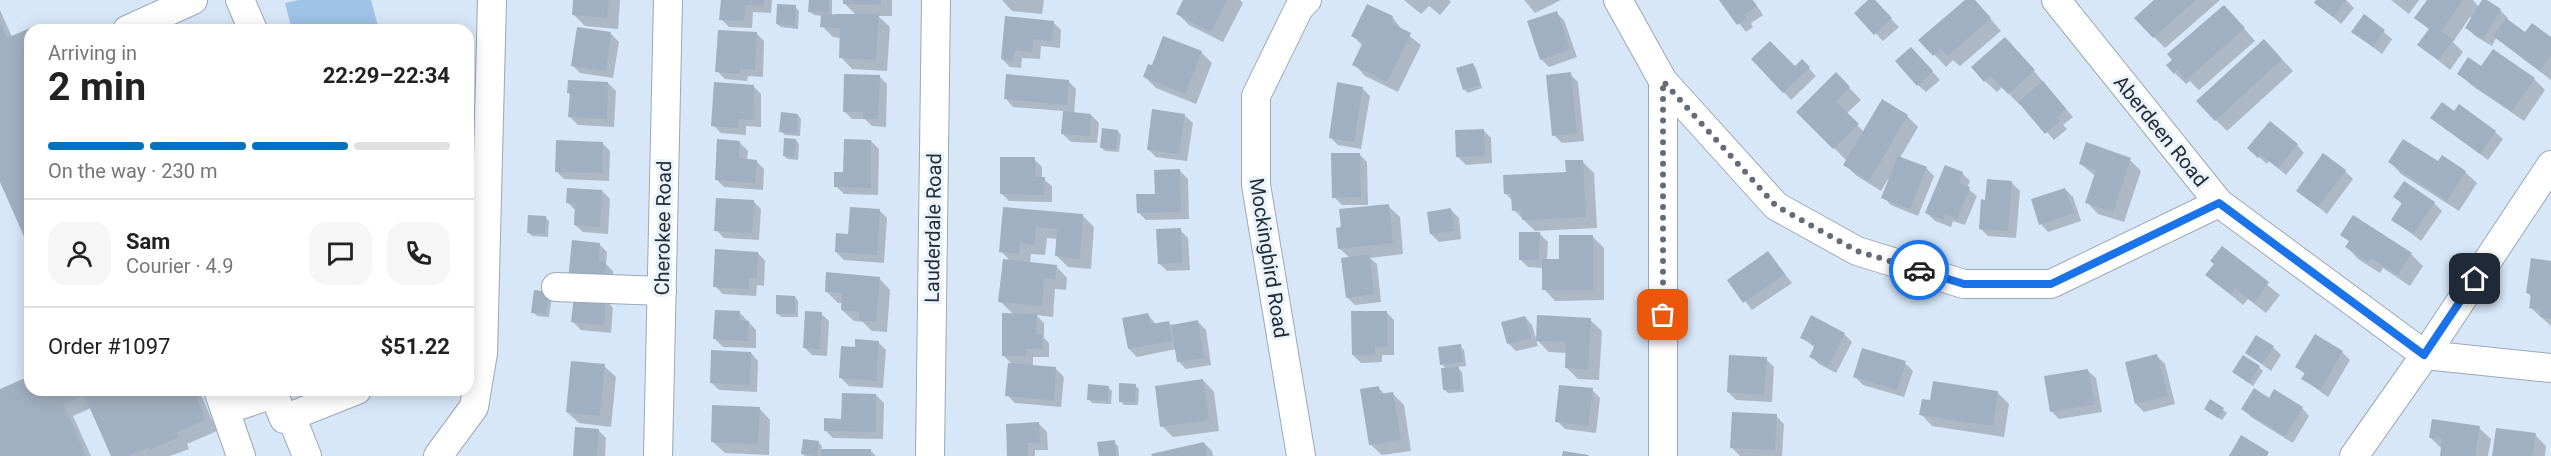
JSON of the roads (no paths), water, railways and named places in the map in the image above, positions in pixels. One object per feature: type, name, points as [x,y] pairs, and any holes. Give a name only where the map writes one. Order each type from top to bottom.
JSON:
[{"type":"street","points":[[240,0],[250,24]]},
{"type":"street","points":[[438,456],[474,407],[492,0]]},
{"type":"street","name":"Cherokee Road","points":[[658,456],[668,0]]},
{"type":"street","name":"Lauderdale Road","points":[[930,456],[936,0]]},
{"type":"street","name":"Mockingbird Road","points":[[1301,456],[1256,185],[1256,96],[1299,8],[1307,0]]},
{"type":"street","points":[[1618,0],[1663,81],[1776,206],[1857,251],[1964,284],[2051,284],[2219,203]]},
{"type":"street","name":"Aberdeen Road","points":[[2056,0],[2219,203],[2424,355]]},
{"type":"street","points":[[139,24],[179,3]]},
{"type":"street","points":[[1663,81],[1663,456]]},
{"type":"street","points":[[2354,456],[2551,165]]},
{"type":"street","points":[[556,287],[662,291]]},
{"type":"street","points":[[2424,355],[2551,368]]},
{"type":"street","points":[[241,456],[222,400],[247,396]]},
{"type":"street","points":[[274,396],[284,418],[342,396]]},
{"type":"street","points":[[291,416],[307,456]]}]
